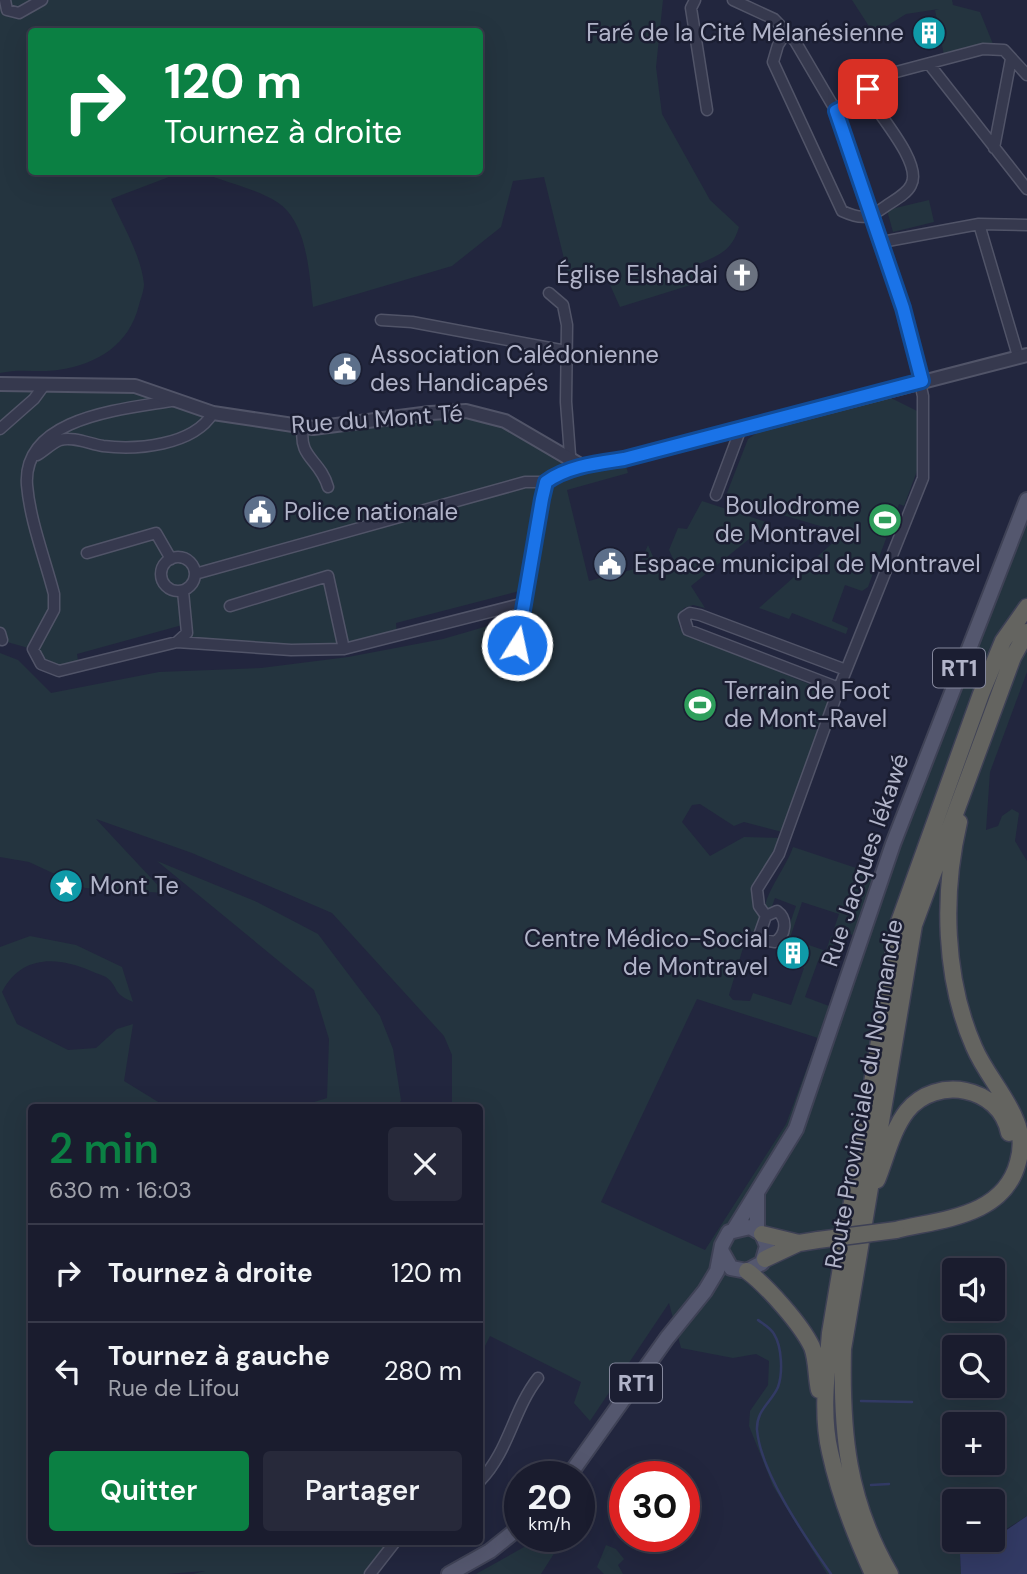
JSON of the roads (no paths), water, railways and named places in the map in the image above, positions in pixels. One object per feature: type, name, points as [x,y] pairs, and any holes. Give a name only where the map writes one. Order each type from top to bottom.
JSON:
[{"type":"highway","name":"Route Provinciale du Normandie","points":[[873,1574],[855,1535],[829,1450],[826,1389],[830,1333],[899,922],[959,751],[1003,640],[1025,608]]},
{"type":"highway","name":"Route Provinciale du Normandie","points":[[890,1574],[865,1524],[854,1489],[841,1417],[843,1349],[914,925],[1013,657],[1027,632]]},
{"type":"highway","points":[[765,1259],[799,1243],[896,1230],[964,1215],[985,1206],[1008,1184],[1021,1150],[1017,1122],[974,1047],[960,1004],[952,964],[949,901],[952,860],[978,749]]},
{"type":"highway","points":[[866,1210],[899,1124],[908,1109],[924,1096],[948,1089],[967,1090],[981,1096],[1003,1117],[1008,1129],[1011,1155],[1007,1167],[983,1196],[933,1212],[896,1230]]},
{"type":"highway","points":[[759,1232],[799,1243]]},
{"type":"highway","points":[[742,1271],[761,1282],[791,1316],[813,1348],[829,1450]]},
{"type":"main road","name":"Rue Jacques Iékawé","points":[[735,1228],[796,1129],[892,844],[1027,500]]},
{"type":"main road","points":[[757,1193],[759,1232],[767,1246],[765,1259],[758,1267],[742,1271],[727,1264],[722,1252],[724,1238],[735,1228],[759,1232]]},
{"type":"main road","name":"RT1","points":[[579,1461],[667,1338],[705,1291],[717,1271],[722,1252]]},
{"type":"main road","name":"RT1","points":[[705,1291],[742,1271]]},
{"type":"main road","points":[[449,1574],[504,1539]]},
{"type":"street","points":[[5,0],[7,10],[19,12],[42,0]]},
{"type":"street","points":[[695,0],[691,8],[707,110]]},
{"type":"street","points":[[733,0],[774,19],[804,51],[836,111],[882,242],[922,381],[923,478],[839,688],[779,854],[757,889],[760,906],[766,916]]},
{"type":"street","points":[[786,33],[778,45],[773,62],[842,211],[861,219],[871,217],[910,188],[913,167],[867,95]]},
{"type":"street","points":[[836,111],[867,95],[871,82],[881,76],[983,49],[1004,51],[1027,75]]},
{"type":"street","points":[[994,148],[1011,59]]},
{"type":"street","points":[[929,64],[1027,189]]},
{"type":"street","points":[[882,242],[979,223],[1027,225]]},
{"type":"street","points":[[195,573],[526,482],[546,482],[573,462],[624,459],[1023,356],[979,223]]},
{"type":"street","points":[[549,293],[563,305],[567,325],[570,455],[573,462]]},
{"type":"street","points":[[381,320],[412,322],[566,351]]},
{"type":"street","name":"Rue du Mont Té","points":[[0,384],[135,386],[213,413],[303,428],[466,411],[505,421],[573,462]]},
{"type":"street","points":[[0,429],[34,400],[45,384]]},
{"type":"street","points":[[176,399],[87,417],[68,424],[51,435],[31,460],[27,484],[54,594],[54,610],[33,649],[41,664],[59,671],[177,642],[291,650],[344,649],[525,603]]},
{"type":"street","points":[[31,460],[59,440],[71,439],[119,447],[148,446],[181,437],[200,426],[213,413]]},
{"type":"street","points":[[303,428],[301,443],[304,452],[317,463],[328,487]]},
{"type":"street","points":[[716,495],[741,428]]},
{"type":"street","points":[[513,667],[546,482]]},
{"type":"street","points":[[87,553],[156,533],[171,559]]},
{"type":"street","points":[[171,559],[187,560],[195,573],[192,584],[183,591],[167,587],[162,578],[163,567],[171,559]]},
{"type":"street","points":[[230,606],[328,576],[344,649]]},
{"type":"street","points":[[177,642],[187,633],[183,591]]},
{"type":"street","points":[[839,688],[688,630],[684,617],[690,613],[700,615],[846,670]]},
{"type":"street","points":[[483,1477],[503,1450],[528,1391],[538,1378]]},
{"type":"street","points":[[370,1574],[393,1545]]},
{"type":"water","points":[[1027,1516],[1027,1574],[961,1574],[960,1553],[1005,1552],[1005,1531]]},
{"type":"waterway","points":[[758,1320],[771,1330],[777,1339],[781,1368],[778,1387],[757,1423],[760,1447],[786,1505],[831,1574]]},
{"type":"waterway","points":[[861,1401],[912,1402]]},
{"type":"waterway","points":[[871,1485],[889,1484]]},
{"type":"place","name":"Faré de la Cité Mélanésienne","points":[[929,33]]},
{"type":"place","name":"Église Elshadai","points":[[742,275]]},
{"type":"place","name":"Association Calédonienne des Handicapés","points":[[345,369]]},
{"type":"place","name":"Police nationale","points":[[260,512]]},
{"type":"place","name":"Boulodrome de Montravel","points":[[885,520]]},
{"type":"place","name":"Espace municipal de Montravel","points":[[610,564]]},
{"type":"place","name":"Terrain de Foot de Mont-Ravel","points":[[700,705]]},
{"type":"place","name":"Mont Te","points":[[66,886]]},
{"type":"place","name":"Centre Médico-Social de Montravel","points":[[793,953]]}]
